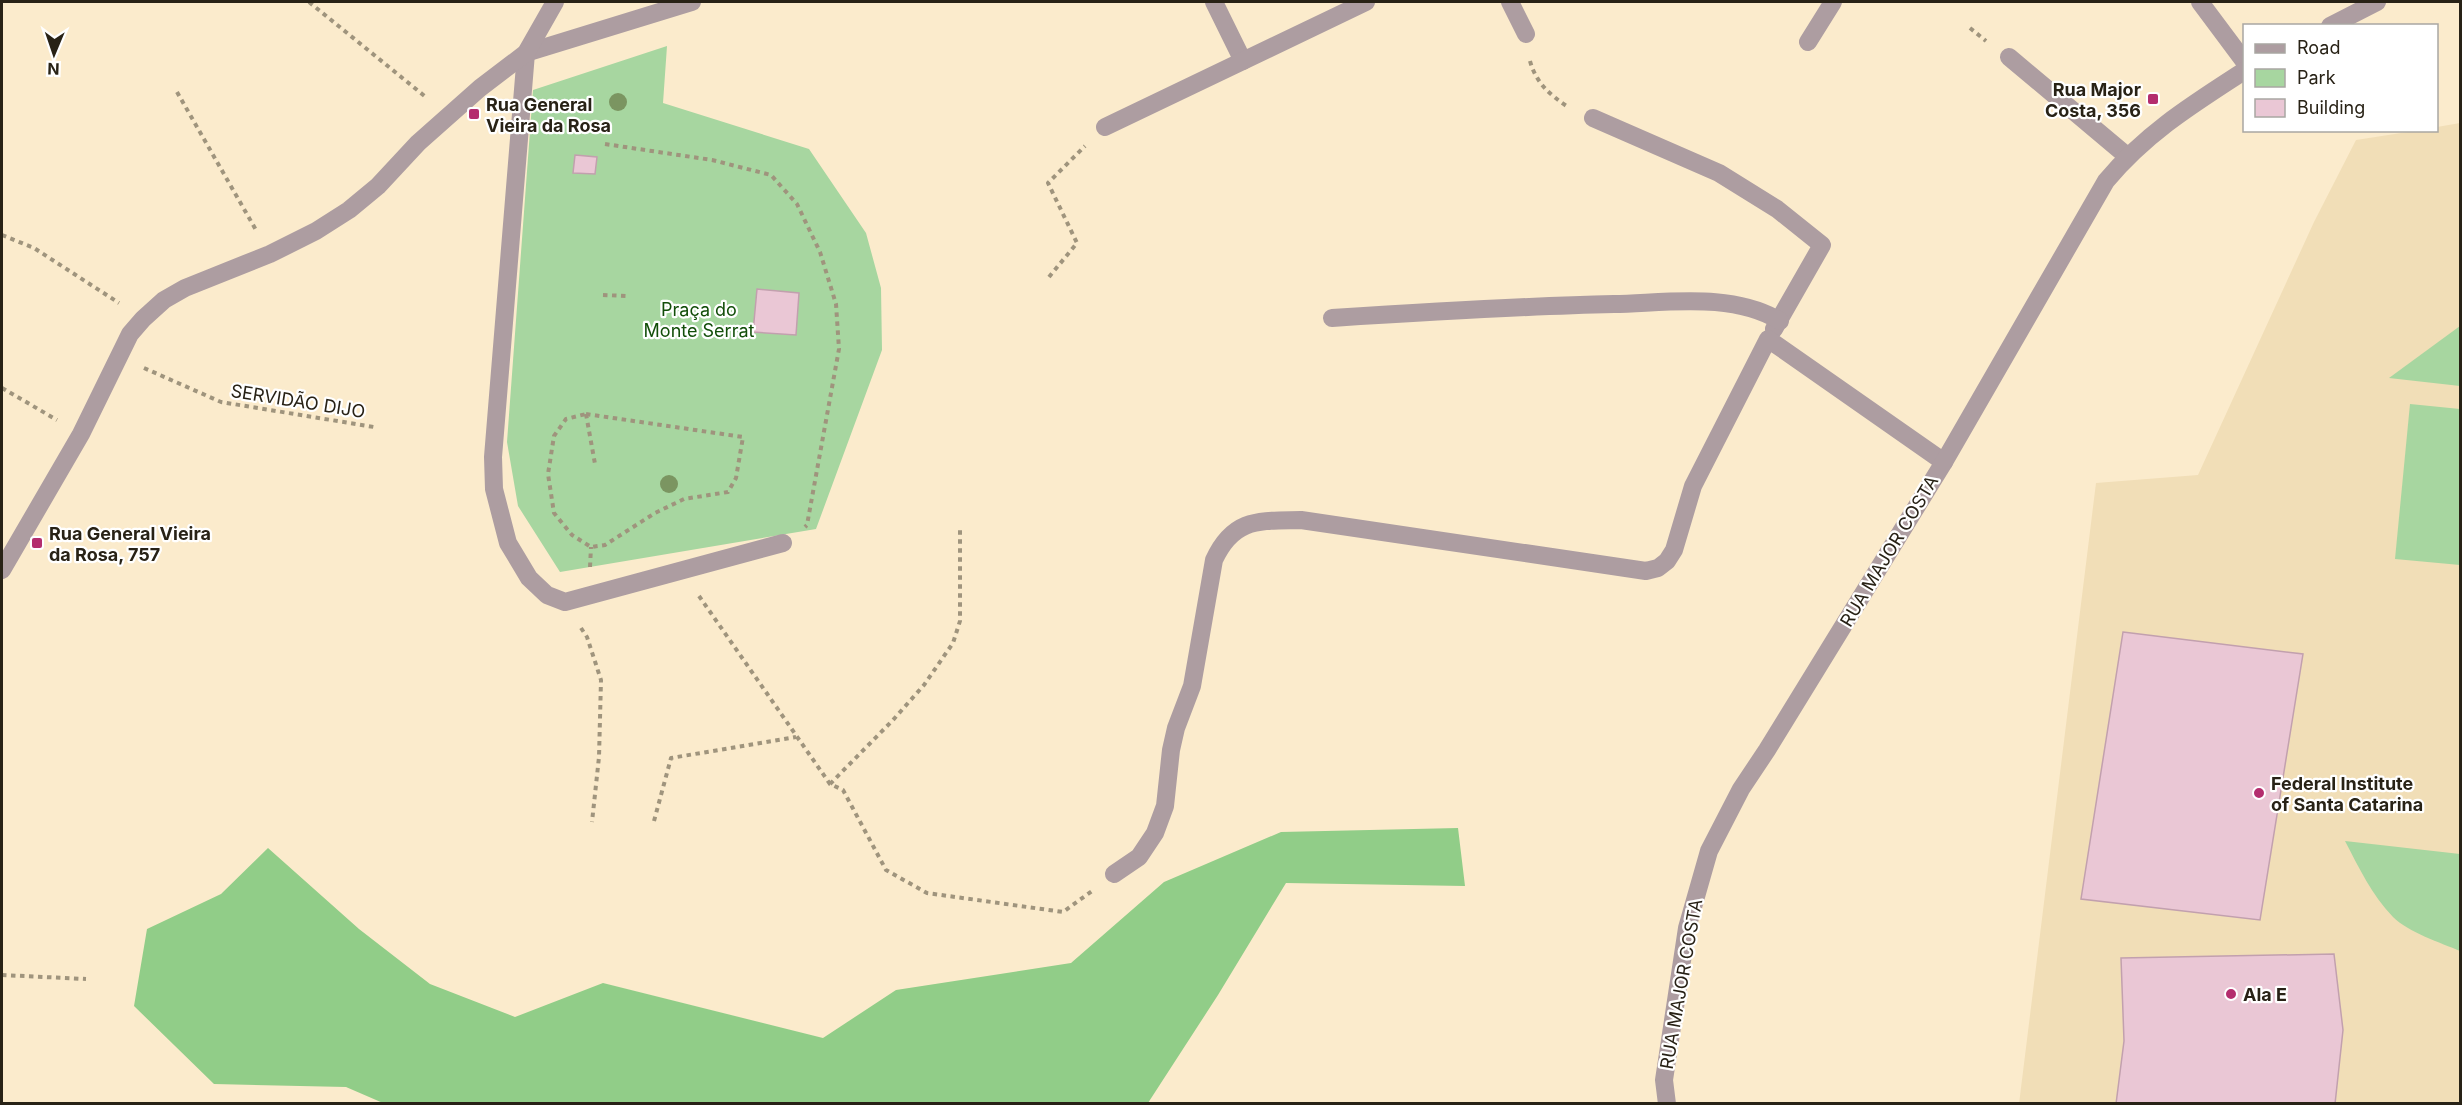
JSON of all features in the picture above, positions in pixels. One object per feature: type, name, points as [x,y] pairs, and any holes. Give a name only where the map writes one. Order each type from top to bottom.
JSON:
[{"type":"street","points":[[555,2],[526,53],[494,457],[494,489],[508,543],[529,578],[547,595],[565,602],[783,543]]},
{"type":"street","points":[[2,570],[81,434],[130,334],[143,318],[164,300],[186,288],[270,254],[316,231],[349,210],[378,186],[418,143],[480,88],[526,53],[692,2]]},
{"type":"street","points":[[1214,2],[1243,61]]},
{"type":"street","points":[[1106,127],[1366,2]]},
{"type":"street","points":[[1510,2],[1526,34]]},
{"type":"street","points":[[1808,42],[1833,2]]},
{"type":"street","points":[[2200,2],[2243,60]]},
{"type":"street","points":[[2334,24],[2377,2]]},
{"type":"street","points":[[2009,57],[2127,156]]},
{"type":"street","name":"RUA MAJOR COSTA","points":[[1667,1104],[1664,1080],[1687,928],[1709,850],[1741,789],[1944,462],[2085,213],[2106,181],[2127,156],[2168,121],[2243,72]]},
{"type":"street","points":[[1114,874],[1139,857],[1155,833],[1165,806],[1171,750],[1176,728],[1192,686],[1214,560],[1222,543],[1232,533],[1257,520],[1301,520],[1646,571],[1658,568],[1674,550],[1694,486],[1768,339],[1822,244],[1777,209],[1719,173],[1593,118]]},
{"type":"street","points":[[1332,318],[1528,306],[1694,303],[1732,304],[1763,311],[1779,321]]},
{"type":"street","points":[[1768,339],[1944,462]]},
{"type":"path","points":[[309,2],[449,116]]},
{"type":"path","points":[[1526,34],[1530,64],[1548,93],[1567,106],[1593,118]]},
{"type":"path","points":[[177,92],[270,254]]},
{"type":"path","points":[[1049,277],[1077,243],[1048,183],[1106,127]]},
{"type":"path","points":[[605,144],[712,160],[771,175],[797,204],[820,252],[836,304],[839,349],[807,525]]},
{"type":"path","points":[[2,235],[34,248],[143,318]]},
{"type":"path","points":[[603,295],[627,296]]},
{"type":"path","name":"SERVIDÃO DIJO","points":[[119,356],[220,402],[374,427]]},
{"type":"path","points":[[2,388],[81,434]]},
{"type":"path","points":[[586,414],[743,437],[736,478],[728,492],[684,499],[655,513],[605,545],[591,547],[572,535],[554,513],[548,474],[554,436],[566,419],[586,414]]},
{"type":"path","points":[[586,414],[595,464]]},
{"type":"path","points":[[830,784],[901,712],[924,685],[953,643],[960,621],[960,530]]},
{"type":"path","points":[[681,570],[830,784],[843,790],[886,870],[927,893],[1063,912],[1114,874]]},
{"type":"path","points":[[565,602],[587,637],[601,680],[599,757],[592,822]]},
{"type":"path","points":[[654,821],[671,758],[796,737]]},
{"type":"path","points":[[2,975],[86,979]]},
{"type":"shaded area","name":"Federal Institute of Santa Catarina","points":[[2460,123],[2460,1103],[2019,1104],[2096,483],[2198,475],[2314,222],[2356,140],[2408,132],[2438,132],[2438,127]]},
{"type":"green space","name":"Praça do Monte Serrat","points":[[667,46],[663,103],[809,149],[866,233],[881,288],[882,350],[816,529],[560,572],[518,506],[507,442],[533,90]]},
{"type":"green space","points":[[2460,326],[2460,386],[2389,378]]},
{"type":"green space","points":[[2410,404],[2460,409],[2460,565],[2395,559]]},
{"type":"green space","points":[[1458,828],[1465,886],[1286,883],[1218,995],[1148,1103],[383,1103],[346,1087],[214,1084],[134,1006],[147,929],[221,894],[268,848],[359,929],[430,984],[515,1017],[603,983],[823,1038],[896,990],[1071,963],[1164,882],[1281,832]]},
{"type":"green space","points":[[2345,841],[2460,854],[2460,951],[2416,932],[2393,917],[2372,890]]},
{"type":"building","points":[[575,155],[597,157],[595,174],[573,173]]},
{"type":"building","points":[[757,289],[799,293],[796,335],[753,332]]},
{"type":"building","points":[[2123,632],[2303,654],[2260,920],[2081,899]]},
{"type":"building","name":"Ala E","points":[[2334,954],[2343,1030],[2335,1104],[2116,1104],[2124,1041],[2121,958]]},
{"type":"place","name":"Rua Major Costa, 356","points":[[2153,99]]},
{"type":"place","name":"Rua General Vieira da Rosa","points":[[474,114]]},
{"type":"place","name":"Rua General Vieira da Rosa, 757","points":[[37,543]]},
{"type":"place","name":"Federal Institute of Santa Catarina","points":[[2259,793]]},
{"type":"place","name":"Ala E","points":[[2231,994]]}]
